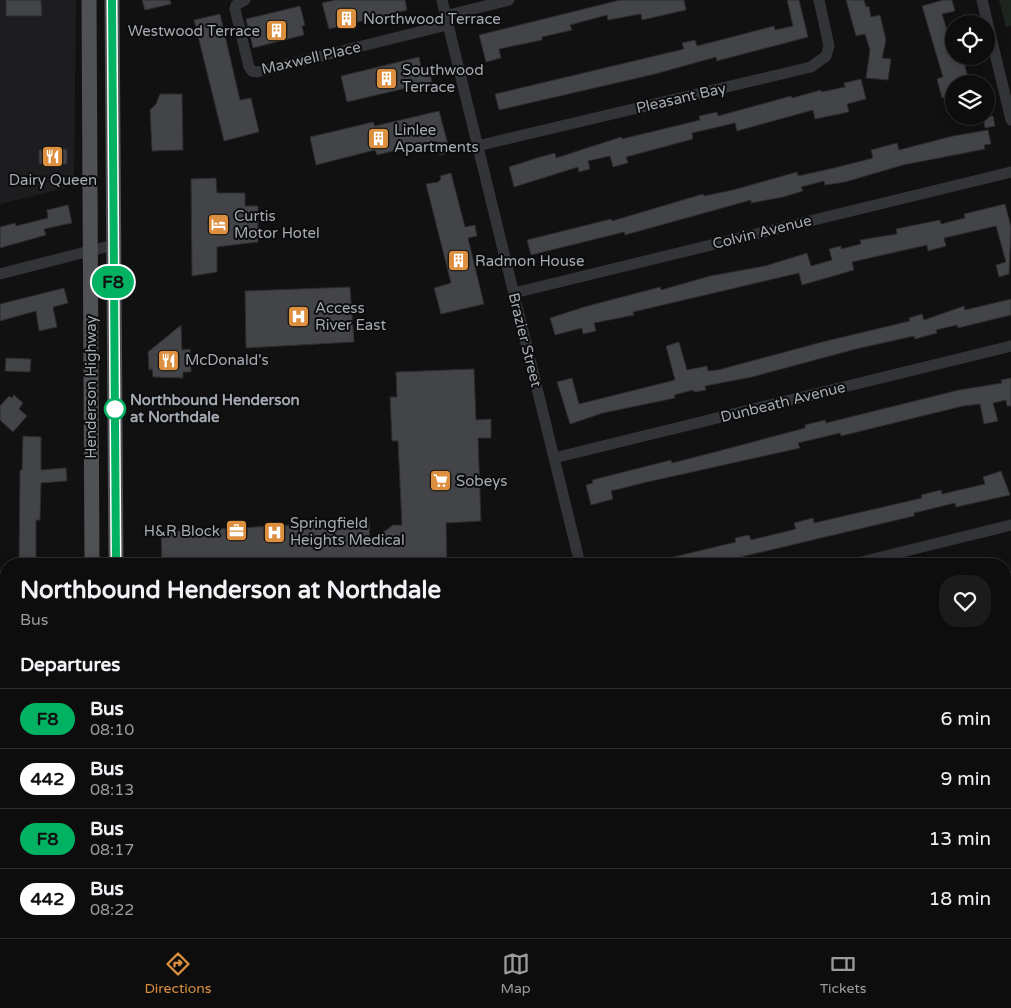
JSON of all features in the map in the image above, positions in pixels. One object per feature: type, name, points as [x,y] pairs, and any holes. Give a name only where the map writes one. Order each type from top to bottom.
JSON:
[{"type":"main road","name":"Henderson Highway","points":[[89,0],[92,558]]},
{"type":"main road","name":"Henderson Highway","points":[[112,0],[116,558]]},
{"type":"main road","points":[[88,49],[113,61]]},
{"type":"main road","points":[[92,513],[116,511]]},
{"type":"street","name":"Maxwell Place","points":[[245,0],[236,5],[235,9],[249,67],[252,71],[257,72],[446,20]]},
{"type":"street","name":"Brazier Street","points":[[442,0],[579,558]]},
{"type":"street","points":[[446,20],[509,0]]},
{"type":"street","name":"Pleasant Bay","points":[[477,146],[811,67],[826,56],[829,46],[819,0]]},
{"type":"street","points":[[982,0],[1011,120]]},
{"type":"street","name":"Colvin Avenue","points":[[514,293],[1011,172]]},
{"type":"street","points":[[0,274],[113,245]]},
{"type":"street","name":"Dunbeath Avenue","points":[[554,458],[1011,346]]},
{"type":"street","points":[[876,558],[1011,525]]},
{"type":"shaded area","points":[[0,0],[76,0],[74,186],[0,204]]},
{"type":"shaded area","points":[[999,0],[1011,0],[1011,26],[1006,27]]},
{"type":"building","points":[[6,0],[41,0],[42,16],[6,16]]},
{"type":"building","points":[[142,0],[170,0],[171,4],[145,10]]},
{"type":"building","name":"Northwood Terrace","points":[[335,0],[405,0],[407,10],[329,29],[322,3]]},
{"type":"building","points":[[620,0],[684,0],[686,10],[642,20],[641,14],[608,20],[607,15],[570,25],[572,30],[542,37],[542,40],[499,49],[501,58],[486,62],[479,35]]},
{"type":"building","points":[[787,0],[799,0],[808,37],[717,61],[716,57],[655,74],[499,110],[495,94],[684,49],[682,43],[695,40],[697,46],[774,26],[775,30],[793,26]]},
{"type":"building","points":[[846,0],[864,0],[866,7],[869,6],[871,17],[880,15],[886,40],[882,58],[891,59],[888,80],[866,78],[870,50],[865,34],[856,36]]},
{"type":"building","points":[[943,0],[952,0],[955,11],[942,14],[945,24],[945,65],[965,65],[967,75],[945,75],[945,97],[942,98],[937,79],[943,77],[922,6]]},
{"type":"building","name":"Westwood Terrace","points":[[300,6],[305,25],[302,26],[304,35],[253,48],[246,19]]},
{"type":"building","points":[[220,14],[240,100],[251,98],[259,132],[224,141],[194,20]]},
{"type":"building","name":"Southwood Terrace","points":[[419,57],[421,67],[428,66],[432,82],[347,102],[341,76]]},
{"type":"building","points":[[861,79],[866,99],[847,104],[849,112],[815,119],[813,110],[737,131],[735,123],[692,133],[693,139],[626,157],[628,163],[613,167],[610,156],[588,161],[590,169],[579,172],[578,167],[514,187],[509,167],[540,157],[555,153],[556,158],[621,137],[622,139],[700,120],[699,116],[717,112],[718,116],[791,96],[792,98],[821,90],[821,92],[845,87],[844,83]]},
{"type":"building","points":[[160,94],[182,94],[183,150],[152,151],[150,110],[156,104]]},
{"type":"building","name":"Linlee Apartments","points":[[439,111],[450,152],[440,155],[436,141],[377,155],[375,150],[316,165],[310,137],[373,122],[375,126]]},
{"type":"building","points":[[984,125],[995,125],[995,126],[985,128]]},
{"type":"building","points":[[988,130],[991,144],[984,145],[985,149],[903,165],[845,182],[825,185],[824,181],[801,187],[803,191],[783,197],[751,203],[751,200],[625,235],[624,232],[531,255],[527,240],[611,219],[612,221],[703,194],[704,196],[733,190],[797,172],[798,176],[873,158],[871,150],[897,143],[899,150],[953,136]]},
{"type":"building","name":"Dairy Queen","points":[[67,149],[67,164],[39,164],[39,150]]},
{"type":"building","name":"Radmon House","points":[[451,173],[465,227],[475,225],[477,236],[468,238],[484,304],[441,314],[434,288],[451,283],[426,184],[438,182],[441,179],[440,176]]},
{"type":"building","name":"Curtis Motor Hotel","points":[[216,178],[217,193],[245,193],[245,206],[258,206],[258,242],[217,247],[217,272],[192,276],[191,179]]},
{"type":"building","points":[[1005,204],[1011,227],[1009,274],[999,277],[996,265],[1006,262],[996,226],[944,238],[946,246],[928,251],[927,245],[852,262],[854,270],[802,285],[799,273],[633,312],[634,315],[594,323],[596,331],[583,334],[582,328],[555,335],[550,318],[660,287],[661,290],[710,276],[765,266],[807,253],[811,266],[832,260],[829,249],[841,246],[841,249],[861,244],[860,240],[897,234],[896,229],[940,220],[941,224],[965,218],[964,214]]},
{"type":"building","points":[[68,205],[72,223],[44,229],[46,235],[0,248],[0,227],[15,223],[16,226],[48,218],[47,210]]},
{"type":"building","name":"Access River East","points":[[350,287],[354,342],[246,348],[245,291]]},
{"type":"building","points":[[64,288],[68,303],[53,307],[57,327],[39,331],[36,311],[0,321],[0,304]]},
{"type":"building","points":[[1011,299],[1011,315],[958,328],[957,325],[936,330],[937,333],[915,339],[914,336],[856,349],[752,377],[705,386],[706,390],[694,392],[693,390],[674,395],[675,398],[603,413],[570,424],[557,382],[572,378],[579,404],[675,380],[666,346],[679,342],[687,370],[707,366],[708,371],[718,370],[910,321],[909,318],[922,314],[924,320],[964,306],[965,310]]},
{"type":"building","name":"McDonald's","points":[[181,325],[182,350],[190,349],[191,372],[183,372],[183,378],[153,377],[152,369],[149,370],[148,352]]},
{"type":"building","points":[[6,358],[31,359],[30,372],[5,371]]},
{"type":"building","points":[[474,369],[476,420],[491,419],[491,438],[478,438],[481,521],[446,523],[447,558],[162,558],[161,532],[369,521],[370,542],[393,525],[402,525],[398,441],[392,441],[390,397],[397,397],[396,372]]},
{"type":"building","points":[[1011,378],[1011,406],[1007,406],[1006,400],[993,403],[998,421],[984,424],[980,404],[963,406],[841,436],[840,433],[798,443],[800,448],[611,491],[613,499],[591,505],[586,485],[593,483],[592,480],[671,460],[672,463],[715,452],[805,428],[805,425],[825,420],[826,423],[959,390],[1002,383],[1001,380]]},
{"type":"building","points":[[14,395],[23,403],[19,409],[27,416],[13,432],[0,420],[0,406],[9,396],[12,398]]},
{"type":"building","points":[[23,436],[41,437],[41,470],[66,468],[67,481],[41,483],[40,520],[36,520],[36,558],[19,558],[20,470],[22,470]]},
{"type":"building","points":[[1001,471],[1010,495],[956,507],[955,503],[914,513],[914,516],[736,558],[669,558],[736,542],[735,538],[749,535],[751,540],[796,529],[794,523],[813,518],[814,523],[922,498],[921,495],[941,490],[942,494],[985,484],[983,477]]},
{"type":"bus line","name":"F8","points":[[112,0],[116,558]]},
{"type":"place","name":"Northwood Terrace","points":[[347,19]]},
{"type":"place","name":"Westwood Terrace","points":[[276,31]]},
{"type":"place","name":"Southwood Terrace","points":[[386,79]]},
{"type":"place","name":"Linlee Apartments","points":[[378,139]]},
{"type":"place","name":"Dairy Queen","points":[[53,157]]},
{"type":"place","name":"Curtis Motor Hotel","points":[[218,225]]},
{"type":"place","name":"Radmon House","points":[[459,261]]},
{"type":"place","name":"Access River East","points":[[299,317]]},
{"type":"place","name":"McDonald's","points":[[169,360]]},
{"type":"place","name":"Northbound Henderson at Northdale","points":[[115,409]]},
{"type":"place","name":"Sobeys","points":[[440,481]]},
{"type":"place","name":"H&R Block","points":[[236,531]]},
{"type":"place","name":"Springfield Heights Medical","points":[[274,532]]}]
